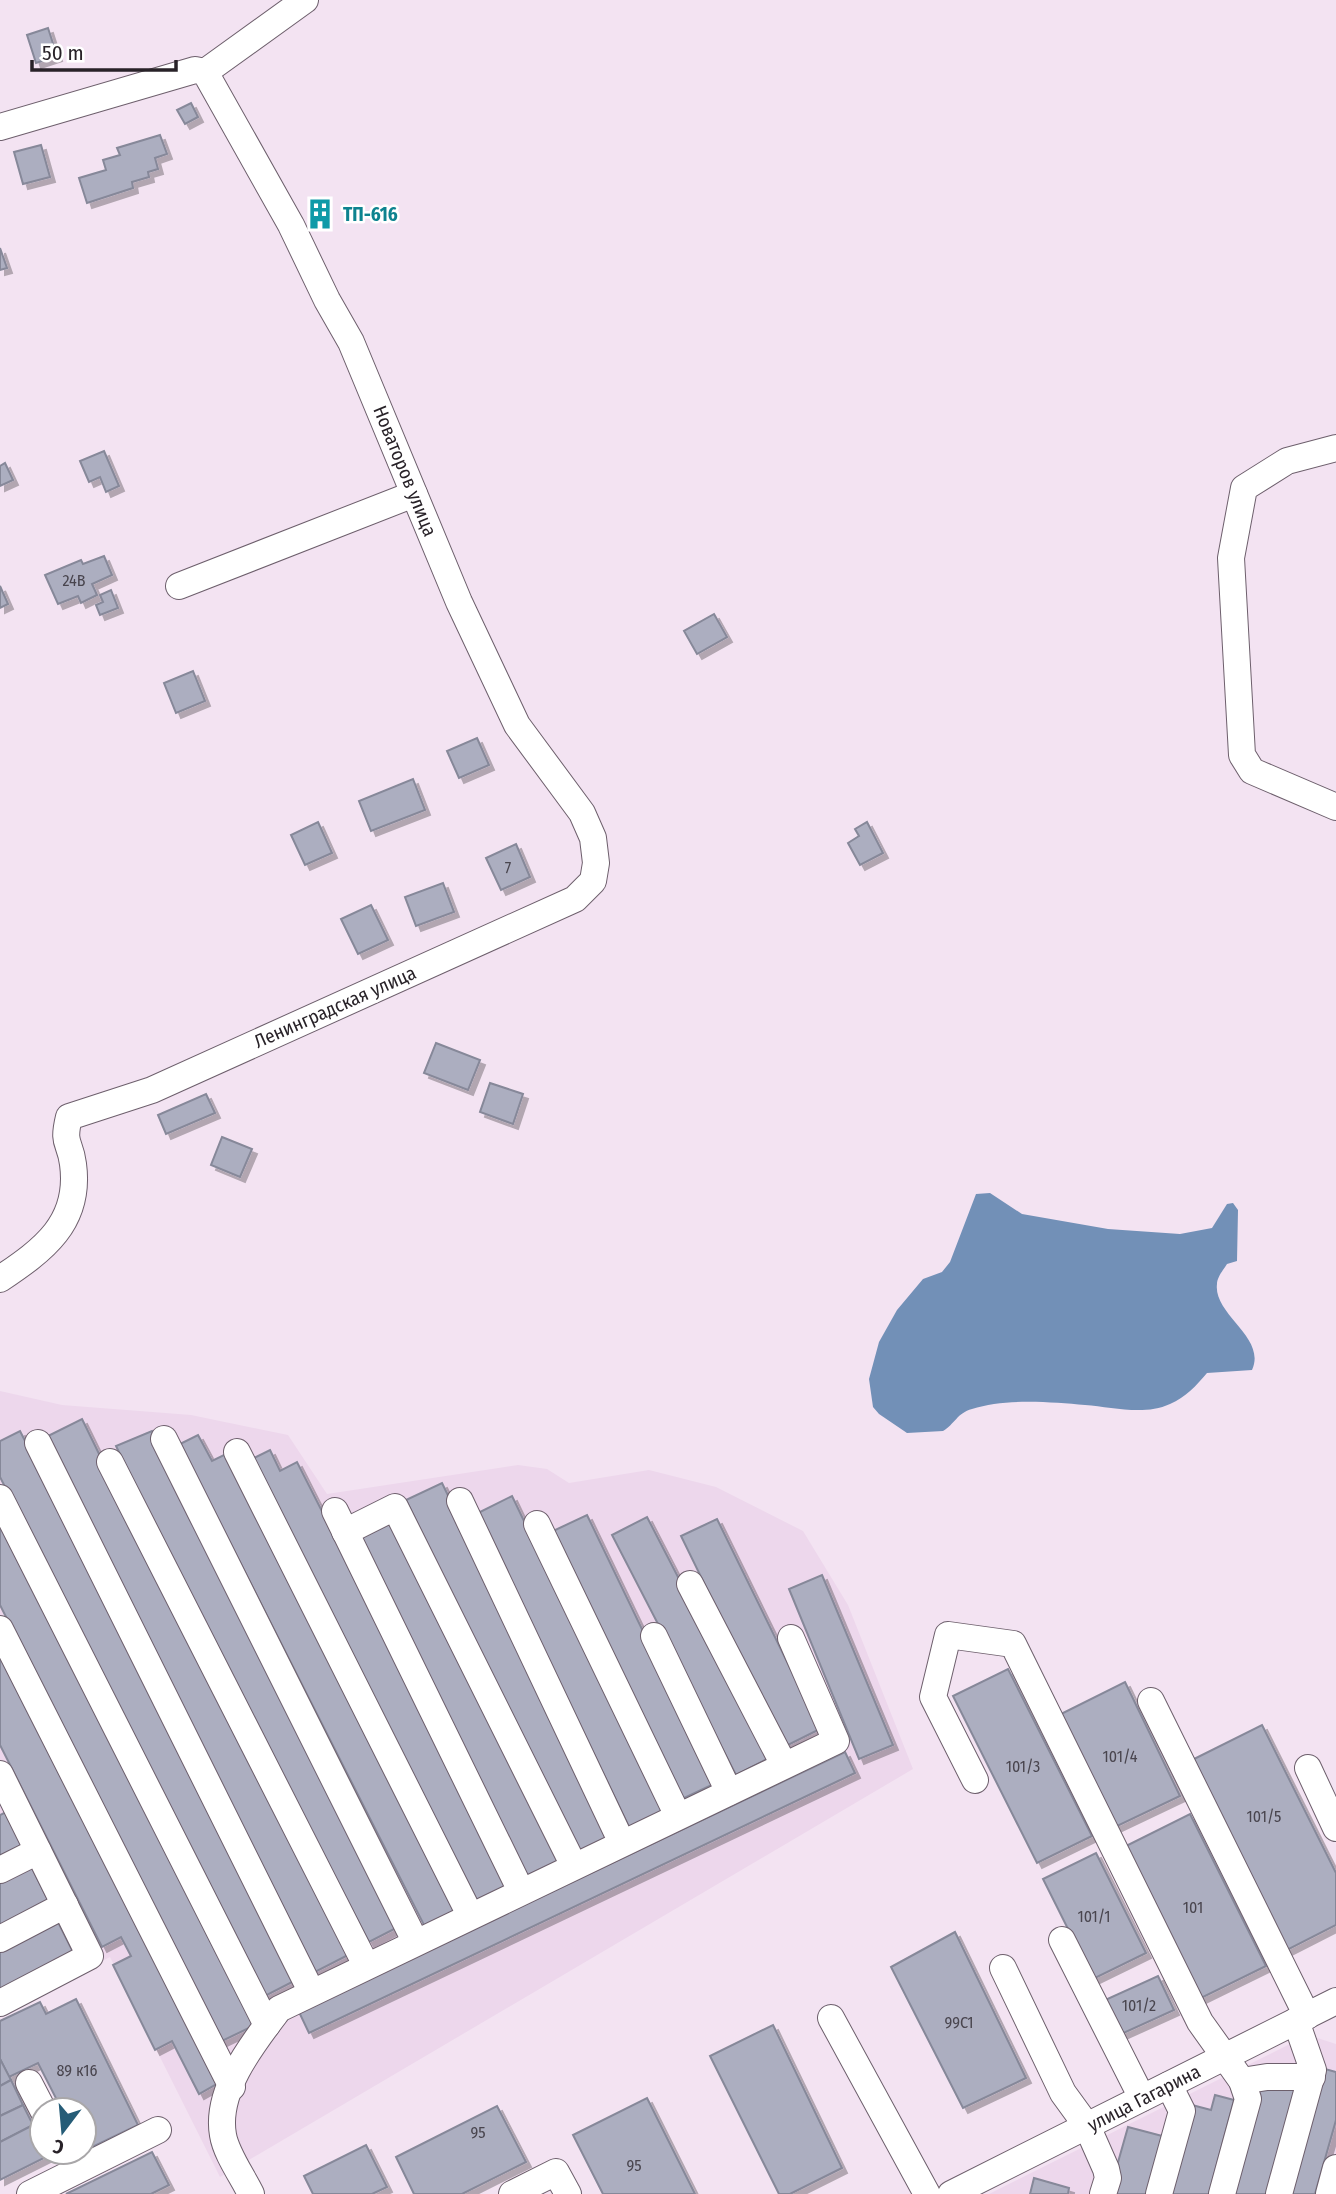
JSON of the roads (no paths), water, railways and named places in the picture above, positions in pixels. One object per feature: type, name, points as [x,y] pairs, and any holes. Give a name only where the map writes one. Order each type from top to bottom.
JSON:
[{"type":"street","points":[[0,127],[200,71],[305,0]]},
{"type":"street","name":"Новаторов улица","points":[[200,71],[291,225],[327,300],[351,342],[459,602],[517,725],[582,813],[593,838],[596,863],[593,881]]},
{"type":"street","points":[[1336,448],[1287,461],[1244,488],[1231,558],[1242,755],[1252,771],[1336,807]]},
{"type":"street","points":[[178,586],[414,494]]},
{"type":"street","name":"Ленинградская улица","points":[[0,1279],[35,1257],[64,1224],[70,1203],[73,1164],[64,1138],[69,1117],[152,1090],[575,899],[593,881]]},
{"type":"street","points":[[163,1439],[415,1941]]},
{"type":"street","points":[[38,1443],[310,1991]]},
{"type":"street","points":[[237,1452],[470,1915]]},
{"type":"street","points":[[110,1462],[366,1965]]},
{"type":"street","points":[[0,1498],[267,2025]]},
{"type":"street","points":[[460,1501],[622,1843]]},
{"type":"street","points":[[521,1891],[340,1521],[396,1507],[574,1866]]},
{"type":"street","points":[[537,1524],[678,1816]]},
{"type":"street","points":[[690,1584],[784,1765]]},
{"type":"street","points":[[0,1629],[232,2087]]},
{"type":"street","points":[[975,1780],[933,1697],[948,1635],[1013,1644],[1200,2022],[1227,2056],[1242,2081],[1248,2099],[1222,2194]]},
{"type":"street","points":[[654,1636],[729,1792]]},
{"type":"street","points":[[251,2194],[223,2136],[224,2106],[242,2057],[279,2009],[310,1991],[836,1741],[790,1639]]},
{"type":"street","points":[[1152,1701],[1301,2019],[1311,2060],[1312,2077],[1279,2194]]},
{"type":"street","points":[[1308,1768],[1336,1828]]},
{"type":"street","points":[[0,2003],[90,1956],[38,1851],[4,1792]]},
{"type":"street","points":[[0,1870],[38,1851]]},
{"type":"street","points":[[0,1939],[65,1905]]},
{"type":"street","points":[[1062,1940],[1142,2098]]},
{"type":"street","points":[[1003,1968],[1063,2093],[1087,2126],[1105,2182],[1087,2194]]},
{"type":"street","name":"улица Гагарина","points":[[951,2194],[1336,2001]]},
{"type":"street","points":[[831,2018],[927,2194]]},
{"type":"street","points":[[1242,2081],[1267,2077],[1312,2077]]},
{"type":"street","points":[[29,2083],[36,2096]]},
{"type":"street","points":[[1159,2194],[1182,2110],[1169,2085]]},
{"type":"street","points":[[98,2152],[158,2130]]},
{"type":"street","points":[[30,2194],[64,2166]]},
{"type":"street","points":[[1329,2194],[1336,2168]]},
{"type":"street","points":[[512,2194],[556,2172],[568,2194]]},
{"type":"water","points":[[990,1193],[1022,1214],[1108,1229],[1180,1234],[1212,1228],[1227,1204],[1233,1203],[1238,1210],[1237,1261],[1227,1264],[1219,1276],[1218,1295],[1252,1347],[1255,1358],[1252,1370],[1207,1373],[1181,1398],[1150,1410],[1043,1402],[999,1403],[967,1411],[943,1431],[907,1433],[873,1407],[869,1379],[879,1342],[897,1310],[923,1279],[942,1272],[950,1262],[976,1194]]},
{"type":"place","name":"ТП-616","points":[[320,214]]}]
